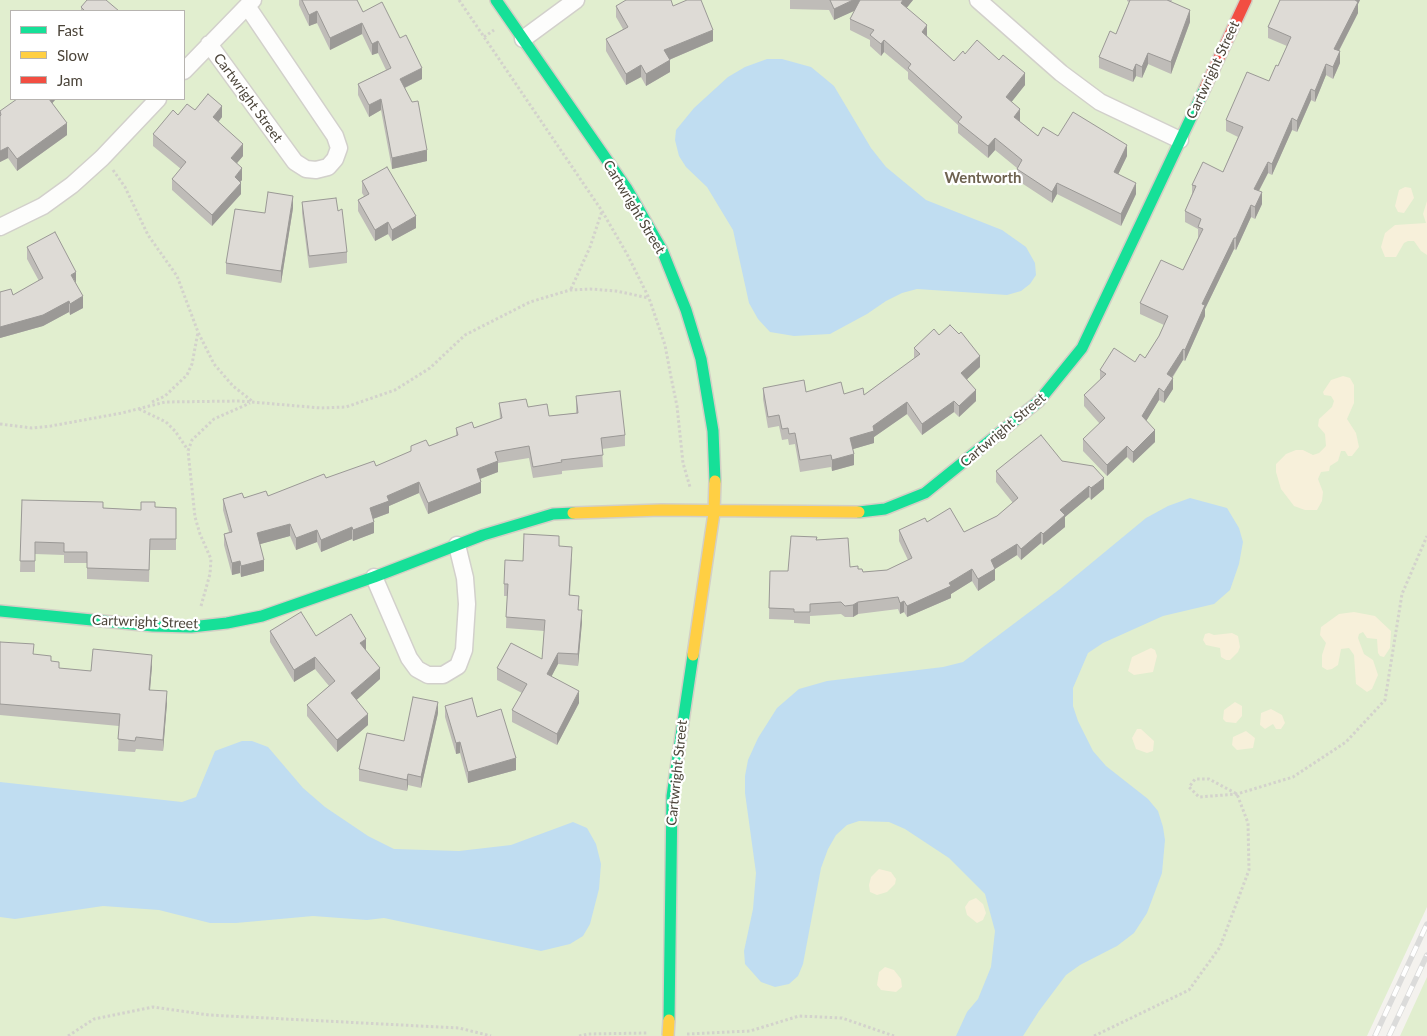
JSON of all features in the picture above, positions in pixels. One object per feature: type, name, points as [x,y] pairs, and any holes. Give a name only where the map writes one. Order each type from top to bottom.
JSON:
[{"type":"street","name":"Cartwright Street","points":[[496,0],[627,189],[662,250],[686,310],[700,359],[713,431],[715,471],[714,512],[672,796],[668,1036]]},
{"type":"street","points":[[523,39],[576,0]]},
{"type":"street","points":[[978,0],[1061,73],[1100,102],[1180,140]]},
{"type":"street","name":"Cartwright Street","points":[[0,611],[102,622],[199,626],[262,616],[374,577],[483,535],[553,514],[661,510],[854,513],[886,509],[925,493],[943,481],[1039,401],[1082,348],[1246,0]]},
{"type":"street","name":"Cartwright Street","points":[[185,70],[209,44],[250,3],[335,136],[338,148],[335,159],[328,167],[316,170],[306,169],[295,162],[209,44]]},
{"type":"street","points":[[0,227],[43,206],[72,186],[102,158],[157,100]]},
{"type":"street","points":[[374,577],[409,658],[417,669],[428,675],[443,675],[458,666],[464,650],[467,604],[465,578],[457,545]]},
{"type":"path","points":[[459,0],[602,210],[649,298],[670,369],[677,406],[683,463],[690,487]]},
{"type":"path","points":[[102,158],[125,187],[140,221],[177,276],[198,332],[214,364],[252,402]]},
{"type":"path","points":[[570,290],[590,247],[602,210]]},
{"type":"path","points":[[148,405],[195,400],[252,402],[321,408],[346,407],[368,401],[395,390],[412,380],[465,335],[496,317],[530,302],[570,290],[616,291],[649,298]]},
{"type":"path","points":[[0,424],[32,428],[51,426],[138,409],[148,405],[165,396],[187,375],[192,364],[198,332]]},
{"type":"path","points":[[188,451],[192,440],[214,419],[252,402]]},
{"type":"path","points":[[138,409],[166,422],[175,430],[188,451],[195,517],[211,559],[210,574],[199,610],[199,626]]},
{"type":"path","points":[[1094,1036],[1188,990],[1220,947],[1249,870],[1248,823],[1237,794],[1209,779],[1195,779],[1189,787],[1199,796],[1237,794],[1293,777],[1346,742],[1385,700],[1402,594],[1427,536]]},
{"type":"path","points":[[68,1036],[94,1019],[153,1007],[209,1015],[459,1028],[491,1036]]},
{"type":"path","points":[[682,1034],[750,1031],[799,1016],[842,1018],[894,1036]]},
{"type":"path","points":[[579,1036],[604,1033],[656,1033]]},
{"type":"green space","points":[[0,0],[1427,0],[1427,907],[1367,1036],[0,1036]]},
{"type":"green space","points":[[1427,977],[1427,1036],[1400,1036]]},
{"type":"sand","points":[[1405,187],[1411,188],[1414,198],[1404,213],[1398,212],[1395,206],[1399,190]]},
{"type":"sand","points":[[1427,201],[1427,255],[1421,251],[1414,241],[1408,241],[1404,243],[1396,257],[1385,257],[1381,247],[1385,233],[1395,225],[1426,223],[1423,214]]},
{"type":"sand","points":[[1343,376],[1350,378],[1354,385],[1354,403],[1347,419],[1356,433],[1359,447],[1352,456],[1348,456],[1345,451],[1341,451],[1338,461],[1330,466],[1329,471],[1321,472],[1318,479],[1323,492],[1322,501],[1317,510],[1305,510],[1294,506],[1281,489],[1276,472],[1276,464],[1286,454],[1296,450],[1303,450],[1313,455],[1319,453],[1326,446],[1325,434],[1318,426],[1319,419],[1332,407],[1334,401],[1331,396],[1324,395],[1323,392],[1331,380]]},
{"type":"sand","points":[[1354,612],[1375,616],[1391,631],[1390,648],[1384,657],[1378,653],[1377,639],[1367,638],[1363,632],[1359,634],[1358,638],[1364,654],[1373,660],[1378,675],[1372,689],[1367,692],[1356,684],[1354,655],[1349,648],[1341,649],[1338,665],[1327,670],[1322,667],[1322,655],[1326,643],[1320,635],[1321,627],[1339,614]]},
{"type":"sand","points":[[1232,633],[1238,636],[1240,647],[1238,652],[1230,660],[1221,657],[1220,648],[1206,645],[1203,640],[1205,634],[1214,635]]},
{"type":"sand","points":[[1151,648],[1155,650],[1157,656],[1153,672],[1134,675],[1128,671],[1132,657]]},
{"type":"sand","points":[[1235,702],[1242,706],[1242,716],[1236,723],[1226,722],[1223,719],[1224,710]]},
{"type":"sand","points":[[1271,709],[1282,715],[1285,723],[1281,729],[1276,729],[1273,724],[1265,729],[1260,725],[1261,713]]},
{"type":"sand","points":[[1137,729],[1141,729],[1154,741],[1153,751],[1147,753],[1136,749],[1132,738]]},
{"type":"sand","points":[[1246,731],[1255,738],[1253,748],[1237,750],[1232,745],[1233,737]]},
{"type":"sand","points":[[879,869],[891,872],[896,879],[895,884],[887,892],[877,895],[870,892],[869,885],[871,877]]},
{"type":"sand","points":[[976,898],[983,904],[986,913],[983,920],[977,923],[967,915],[965,907],[969,901]]},
{"type":"sand","points":[[885,967],[894,970],[901,979],[902,987],[896,992],[881,990],[877,985],[879,972]]},
{"type":"water","points":[[767,59],[782,59],[811,67],[834,86],[871,148],[886,167],[926,200],[1002,230],[1026,247],[1035,263],[1036,275],[1030,284],[1021,291],[1007,295],[917,289],[902,293],[886,301],[867,314],[830,334],[794,336],[770,332],[758,319],[749,303],[733,230],[707,187],[686,167],[679,156],[675,140],[676,130],[694,108],[728,77],[745,67]]},
{"type":"water","points":[[1190,498],[1227,508],[1239,528],[1243,542],[1239,564],[1230,590],[1214,604],[1163,616],[1103,643],[1088,653],[1073,688],[1073,706],[1078,721],[1093,751],[1106,766],[1148,799],[1158,811],[1163,827],[1165,840],[1162,873],[1147,913],[1134,933],[1117,946],[1080,965],[1066,975],[1023,1036],[956,1036],[967,1012],[978,999],[991,967],[995,931],[985,894],[949,858],[905,829],[889,822],[859,821],[847,825],[836,835],[828,849],[821,868],[803,964],[798,976],[789,984],[775,987],[761,982],[745,964],[744,951],[753,909],[756,873],[745,793],[745,776],[748,760],[758,738],[777,708],[799,689],[827,681],[943,667],[963,662],[1060,589],[1146,518],[1168,506]]},
{"type":"water","points":[[242,741],[252,741],[268,747],[303,788],[325,807],[368,836],[394,849],[459,851],[511,845],[573,822],[587,828],[596,844],[601,864],[599,889],[590,924],[583,936],[570,944],[541,951],[384,918],[367,920],[313,916],[236,923],[210,923],[159,910],[103,906],[15,919],[0,917],[0,782],[182,802],[196,797],[215,751]]},
{"type":"building","points":[[87,0],[106,0],[118,10],[84,10],[81,7]]},
{"type":"building","points":[[302,0],[357,0],[363,12],[382,2],[400,38],[406,35],[422,68],[400,79],[412,102],[418,101],[427,150],[392,158],[381,99],[369,105],[358,84],[391,68],[378,41],[372,44],[362,23],[330,38],[317,11],[309,15]]},
{"type":"building","points":[[626,0],[671,0],[673,6],[687,0],[701,0],[713,30],[664,50],[670,60],[646,74],[641,65],[626,74],[606,39],[628,27],[616,6]]},
{"type":"building","points":[[830,0],[853,0],[834,9]]},
{"type":"building","points":[[860,0],[903,0],[901,3],[927,25],[922,32],[954,61],[963,51],[965,54],[977,40],[999,60],[1003,55],[1025,73],[1006,97],[1020,109],[1014,117],[1038,136],[1043,127],[1058,136],[1073,112],[1127,145],[1114,172],[1136,183],[1121,214],[1057,183],[1052,192],[1017,169],[1022,160],[995,138],[988,146],[958,122],[962,117],[908,68],[911,64],[884,40],[881,44],[870,35],[874,30],[850,19]]},
{"type":"building","points":[[1130,0],[1167,0],[1190,10],[1171,62],[1148,53],[1142,67],[1136,64],[1133,71],[1099,57],[1110,31],[1116,34]]},
{"type":"building","points":[[1280,0],[1355,0],[1358,2],[1334,49],[1340,51],[1333,67],[1326,64],[1315,91],[1311,89],[1297,121],[1292,118],[1272,164],[1268,162],[1254,189],[1262,192],[1255,207],[1251,205],[1236,238],[1234,238],[1202,304],[1205,305],[1185,350],[1183,349],[1167,374],[1173,378],[1164,392],[1159,388],[1142,416],[1155,430],[1133,452],[1127,446],[1107,465],[1083,439],[1105,418],[1084,395],[1106,374],[1100,370],[1114,348],[1135,362],[1140,354],[1145,358],[1159,336],[1168,316],[1140,303],[1161,260],[1183,270],[1203,229],[1198,227],[1201,219],[1185,211],[1196,186],[1192,185],[1203,162],[1223,172],[1243,127],[1226,120],[1247,72],[1269,81],[1276,65],[1278,66],[1291,37],[1268,27]]},
{"type":"building","points":[[208,94],[222,106],[213,117],[243,144],[231,158],[242,168],[235,177],[241,183],[212,215],[172,179],[186,162],[153,134],[173,110],[178,115],[187,104],[195,110]]},
{"type":"building","points":[[16,100],[50,100],[67,123],[17,159],[8,147],[0,151],[0,111]]},
{"type":"building","points":[[387,167],[416,216],[392,230],[388,222],[375,230],[358,200],[369,194],[362,181]]},
{"type":"building","points":[[268,192],[293,196],[281,271],[226,263],[235,209],[265,213]]},
{"type":"building","points":[[336,198],[338,211],[342,209],[347,252],[309,256],[302,202]]},
{"type":"building","points":[[55,232],[76,272],[71,275],[83,296],[70,304],[69,301],[43,315],[0,327],[0,292],[11,289],[13,295],[43,278],[27,247]]},
{"type":"building","points":[[950,325],[959,334],[961,332],[980,356],[961,373],[976,390],[959,406],[954,401],[922,424],[907,402],[873,426],[874,431],[850,438],[854,454],[832,460],[831,455],[800,460],[795,433],[789,434],[788,428],[782,429],[779,415],[768,417],[763,388],[804,380],[806,392],[841,382],[844,394],[863,388],[864,395],[920,354],[914,348],[934,329],[939,335]]},
{"type":"building","points":[[620,391],[625,435],[601,438],[603,455],[561,460],[562,462],[533,467],[529,446],[495,452],[498,461],[477,469],[481,482],[428,503],[419,482],[387,496],[389,501],[370,508],[374,522],[353,530],[352,527],[321,540],[317,530],[296,538],[290,524],[257,533],[264,560],[241,566],[240,561],[232,563],[224,534],[232,532],[223,499],[242,493],[244,498],[266,491],[268,496],[324,474],[326,478],[374,461],[376,466],[411,451],[411,446],[426,440],[429,446],[458,435],[456,428],[472,422],[474,428],[502,418],[499,403],[526,399],[528,407],[547,404],[549,416],[578,413],[576,396]]},
{"type":"building","points":[[1041,435],[1062,461],[1093,466],[1104,478],[1091,488],[1089,486],[1060,510],[1065,515],[1043,534],[1041,532],[1021,549],[1017,544],[991,560],[995,569],[978,579],[972,569],[949,583],[951,586],[907,606],[904,601],[900,603],[898,597],[858,602],[845,606],[841,602],[810,604],[810,612],[794,612],[794,609],[769,608],[770,571],[788,571],[791,536],[817,537],[816,540],[848,538],[850,567],[858,566],[858,569],[862,569],[863,572],[887,570],[912,558],[899,530],[925,518],[927,522],[950,508],[964,532],[997,516],[1018,498],[996,471]]},
{"type":"building","points":[[22,500],[103,502],[103,508],[141,510],[141,502],[155,502],[155,507],[176,508],[176,539],[150,539],[149,570],[87,568],[87,552],[64,552],[64,543],[35,542],[35,561],[20,561]]},
{"type":"building","points":[[524,534],[559,536],[559,546],[572,547],[569,595],[579,596],[578,610],[582,610],[578,654],[558,653],[547,674],[579,691],[557,734],[512,710],[527,684],[497,668],[511,643],[542,659],[545,620],[506,617],[508,584],[504,584],[505,560],[523,561]]},
{"type":"building","points":[[301,612],[316,636],[351,614],[366,639],[360,643],[380,668],[351,693],[368,714],[337,740],[307,705],[335,681],[315,657],[294,670],[270,631]]},
{"type":"building","points":[[0,642],[34,644],[33,654],[51,656],[51,661],[59,662],[59,668],[91,671],[93,649],[152,655],[149,690],[167,691],[163,740],[136,737],[135,741],[118,739],[120,714],[0,704]]},
{"type":"building","points":[[413,697],[438,702],[421,777],[408,774],[407,780],[359,769],[367,733],[404,741]]},
{"type":"building","points":[[472,698],[477,717],[501,709],[516,758],[468,772],[460,742],[456,743],[445,706]]},
{"type":"railway","points":[[1375,1036],[1427,924]]},
{"type":"railway","points":[[1389,1036],[1427,955]]},
{"type":"traffic: fast","points":[[496,0],[627,189],[662,250],[686,310],[701,359],[713,431],[715,481]]},
{"type":"traffic: fast","points":[[859,512],[885,509],[925,493],[1039,401],[1082,348],[1205,88]]},
{"type":"traffic: fast","points":[[0,611],[153,626],[191,627],[227,623],[262,616],[374,577],[483,535],[553,514],[573,513]]},
{"type":"traffic: fast","points":[[669,1020],[672,796],[693,655]]},
{"type":"traffic: slow","points":[[693,655],[714,513],[715,481]]},
{"type":"traffic: slow","points":[[573,513],[661,510],[859,512]]},
{"type":"traffic: slow","points":[[668,1036],[669,1020]]},
{"type":"traffic: jam","points":[[1205,88],[1246,0]]},
{"type":"district","name":"Wentworth","points":[[983,178]]}]
